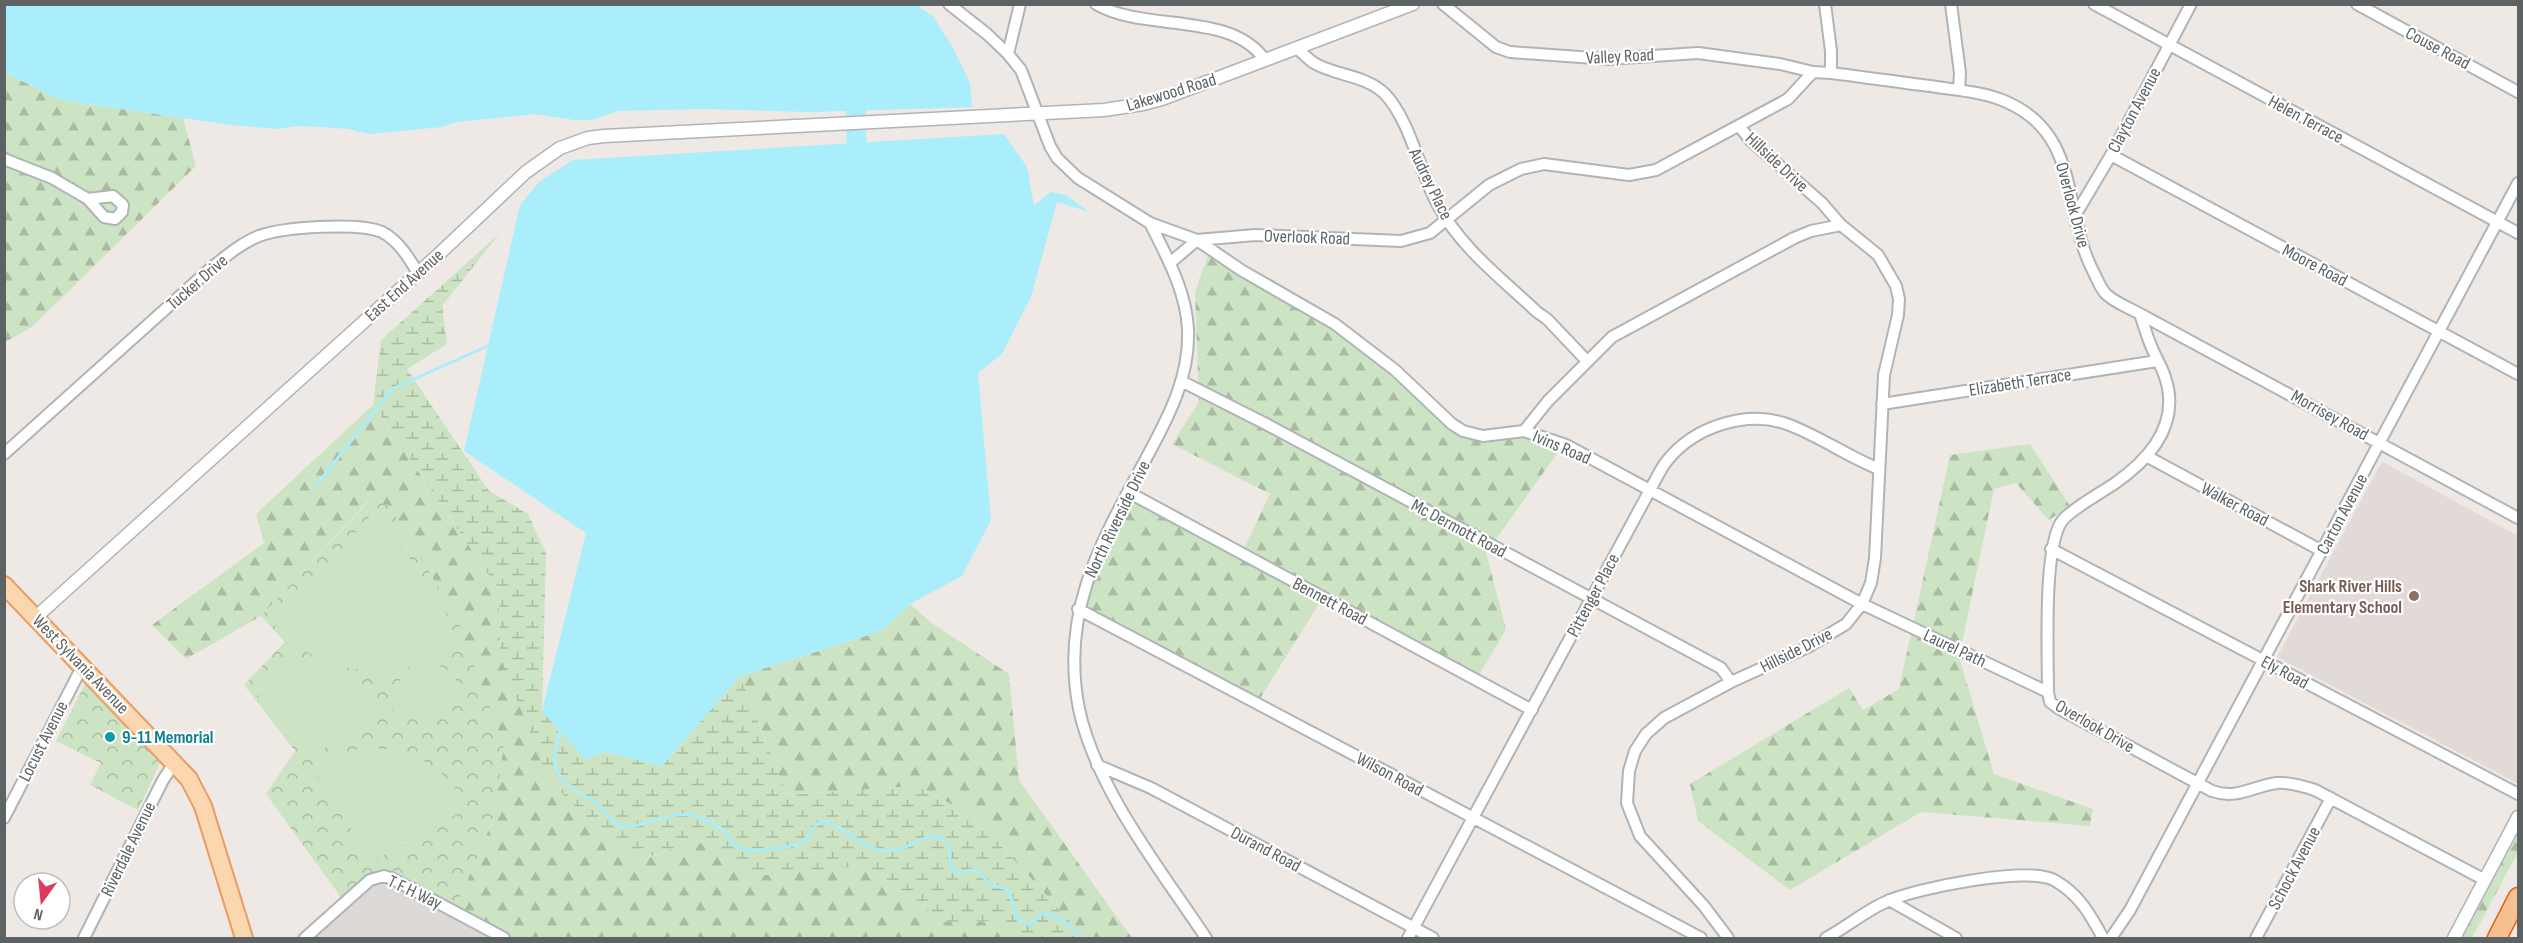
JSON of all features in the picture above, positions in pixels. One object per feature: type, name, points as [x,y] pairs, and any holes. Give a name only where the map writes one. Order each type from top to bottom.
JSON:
[{"type":"highway","points":[[2497,939],[2518,897]]},
{"type":"main road","name":"West Sylvania Avenue","points":[[4,585],[189,779],[203,806],[244,939]]},
{"type":"street","name":"Ivins Road","points":[[949,4],[1008,54],[1021,70],[1050,146],[1065,168],[1097,192],[1150,223],[1197,240],[1241,270],[1310,308],[1358,339],[1457,427],[1483,436],[1524,430],[1566,445],[1862,604]]},
{"type":"street","points":[[1008,54],[1020,4]]},
{"type":"street","points":[[1096,4],[1125,16],[1200,26],[1222,33],[1256,47],[1265,60]]},
{"type":"street","name":"Valley Road","points":[[1443,4],[1496,47],[1510,52],[1608,59],[1698,53],[1780,64],[1813,72]]},
{"type":"street","points":[[1825,4],[1831,51],[1831,73]]},
{"type":"street","points":[[1951,4],[1960,73],[1959,90]]},
{"type":"street","name":"Helen Terrace","points":[[2094,4],[2518,233]]},
{"type":"street","name":"Clayton Avenue","points":[[2076,214],[2111,155],[2191,4]]},
{"type":"street","name":"Couse Road","points":[[2357,4],[2518,92]]},
{"type":"street","name":"Lakewood Road","points":[[845,125],[1104,110],[1143,104],[1410,5]]},
{"type":"street","name":"Audrey Place","points":[[1297,48],[1315,64],[1365,81],[1380,89],[1387,96],[1398,114],[1437,204],[1457,236],[1547,319],[1587,361]]},
{"type":"street","points":[[1447,220],[1489,185],[1521,169],[1544,164],[1564,165],[1616,175],[1649,172],[1664,167],[1794,94],[1813,72]]},
{"type":"street","name":"Overlook Drive","points":[[1813,72],[1959,90],[2002,100],[2021,110],[2037,124],[2060,155],[2067,173],[2080,238],[2090,265],[2104,292],[2140,314],[2165,378],[2168,407],[2163,433],[2148,457],[2129,474],[2065,518],[2054,537],[2051,549],[2048,692],[2050,702],[2212,790],[2228,795],[2285,783],[2300,785],[2331,798],[2485,880]]},
{"type":"street","name":"East End Avenue","points":[[36,617],[418,273],[526,172],[549,155],[573,142],[604,136],[845,125]]},
{"type":"street","name":"Hillside Drive","points":[[1728,939],[1704,906],[1640,836],[1632,819],[1627,791],[1635,751],[1646,734],[1664,718],[1838,629],[1862,604],[1871,583],[1875,558],[1886,362],[1898,315],[1898,293],[1894,280],[1878,255],[1841,225],[1821,202],[1751,141],[1739,126]]},
{"type":"street","name":"Moore Road","points":[[2111,155],[2518,374]]},
{"type":"street","points":[[4,159],[52,178],[88,199]]},
{"type":"street","name":"Carton Avenue","points":[[2111,939],[2130,910],[2518,183]]},
{"type":"street","name":"Overlook Road","points":[[1197,240],[1255,235],[1401,241],[1430,233],[1447,220]]},
{"type":"street","name":"North Riverside Drive","points":[[1150,223],[1170,263],[1184,301],[1188,328],[1187,356],[1176,399],[1167,419],[1091,567],[1078,609],[1075,683],[1084,730],[1097,765],[1128,820],[1206,939]]},
{"type":"street","points":[[1524,430],[1548,401],[1612,336],[1811,231],[1841,225]]},
{"type":"street","name":"Tucker Drive","points":[[4,454],[210,269],[230,252],[259,236],[282,231],[346,226],[370,228],[382,232],[395,242],[418,273]]},
{"type":"street","points":[[1170,263],[1197,240]]},
{"type":"street","name":"Morrisey Road","points":[[2140,314],[2518,518]]},
{"type":"street","name":"Elizabeth Terrace","points":[[1882,405],[2157,361]]},
{"type":"street","name":"Mc Dermott Road","points":[[1181,381],[1720,668],[1731,682]]},
{"type":"street","name":"Pittenger Place","points":[[1411,933],[1665,463],[1689,440],[1712,427],[1747,419],[1770,420],[1790,425],[1879,469]]},
{"type":"street","name":"Walker Road","points":[[2148,457],[2322,551]]},
{"type":"street","name":"Bennett Road","points":[[1128,492],[1532,710]]},
{"type":"street","name":"Ely Road","points":[[2051,549],[2095,570],[2518,794]]},
{"type":"street","name":"Laurel Path","points":[[1862,604],[2048,692]]},
{"type":"street","name":"Wilson Road","points":[[1078,609],[1701,939]]},
{"type":"street","name":"Locust Avenue","points":[[4,818],[82,665]]},
{"type":"street","name":"Riverdale Avenue","points":[[84,939],[163,780],[175,762]]},
{"type":"street","name":"Durand Road","points":[[1097,765],[1151,788],[1411,933],[1433,939]]},
{"type":"street","name":"Schock Avenue","points":[[2256,939],[2331,798]]},
{"type":"street","points":[[2454,939],[2518,817]]},
{"type":"street","points":[[1826,939],[1889,900],[1925,889],[1988,879],[2033,875],[2046,877],[2076,895],[2088,910],[2103,939]]},
{"type":"street","name":"T F H Way","points":[[305,939],[370,880],[384,876],[504,939]]},
{"type":"street","points":[[1889,900],[1956,939]]},
{"type":"shaded area","name":"Shark River Hills Elementary School","points":[[2383,462],[2518,536],[2517,783],[2277,657]]},
{"type":"shaded area","points":[[381,869],[456,907],[514,938],[294,938]]},
{"type":"green space","points":[[4,72],[60,100],[183,118],[196,166],[32,327],[5,342]]},
{"type":"green space","points":[[500,233],[442,306],[447,344],[407,369],[489,491],[528,514],[546,553],[542,711],[606,752],[662,766],[740,676],[787,795],[917,786],[975,817],[1085,938],[1016,938],[1000,921],[945,922],[868,866],[752,876],[697,841],[642,859],[609,841],[548,779],[500,656],[499,590],[373,405],[381,340]]},
{"type":"green space","points":[[1208,256],[1353,336],[1449,426],[1563,445],[1486,553],[1506,629],[1475,682],[1320,602],[1259,700],[1077,606],[1127,494],[1242,553],[1270,494],[1172,444],[1199,402],[1195,292]]},
{"type":"green space","points":[[373,405],[499,590],[500,656],[643,859],[697,841],[752,876],[868,866],[945,922],[1000,921],[1016,938],[514,938],[456,907],[494,817],[369,500],[261,616],[186,659],[152,625],[264,543],[256,514]]},
{"type":"green space","points":[[2030,444],[2070,506],[2049,520],[2016,483],[1994,489],[1959,657],[1994,774],[2093,809],[2090,826],[1921,812],[1790,890],[1698,821],[1690,784],[1849,688],[1863,710],[1899,689],[1950,455]]},
{"type":"green space","points":[[370,500],[388,505],[455,614],[504,745],[494,817],[456,907],[381,869],[343,900],[266,794],[295,751],[244,685],[285,642],[261,616]]},
{"type":"green space","points":[[372,514],[383,518],[446,614],[455,647],[426,663],[449,671],[458,688],[457,698],[445,716],[434,723],[392,714],[401,677],[410,667],[373,672],[335,665],[285,642],[275,627]]},
{"type":"green space","points":[[910,604],[933,624],[1009,674],[1019,780],[1132,938],[1085,938],[975,817],[917,786],[787,795],[740,676],[881,631]]},
{"type":"green space","points":[[298,661],[327,664],[349,673],[367,689],[382,714],[313,755],[303,752],[252,687],[279,668]]},
{"type":"green space","points":[[85,684],[160,763],[138,810],[90,785],[101,763],[56,741]]},
{"type":"green space","points":[[362,747],[397,751],[425,761],[448,779],[468,808],[372,862],[312,768]]},
{"type":"green space","points":[[2518,826],[2518,852],[2472,938],[2457,938]]},
{"type":"water","points":[[4,5],[916,5],[933,16],[953,48],[970,83],[972,107],[810,112],[704,109],[618,111],[591,120],[574,120],[535,114],[369,134],[348,129],[322,127],[297,126],[279,129],[231,125],[60,100],[5,72]]},
{"type":"water","points":[[1004,134],[1027,167],[1034,205],[1051,192],[1066,195],[1089,212],[1057,202],[1031,297],[1002,354],[978,373],[991,520],[962,576],[910,604],[881,631],[740,676],[662,766],[606,752],[585,759],[542,711],[586,533],[464,451],[520,205],[539,182],[573,160]]},
{"type":"waterway","points":[[848,85],[856,111],[857,168]]},
{"type":"waterway","points":[[315,487],[392,389],[490,345]]},
{"type":"waterway","points":[[561,727],[555,757],[560,776],[575,790],[599,805],[618,826],[627,827],[682,814],[691,815],[715,825],[735,846],[748,850],[799,844],[822,821],[838,827],[875,849],[884,851],[898,850],[924,838],[938,836],[949,845],[950,862],[955,872],[960,874],[974,870],[980,873],[990,885],[1005,888],[1010,894],[1018,920],[1029,925],[1043,913],[1065,922],[1080,938]]},
{"type":"place","name":"Shark River Hills Elementary School","points":[[2414,596]]},
{"type":"place","name":"9-11 Memorial","points":[[110,737]]}]
